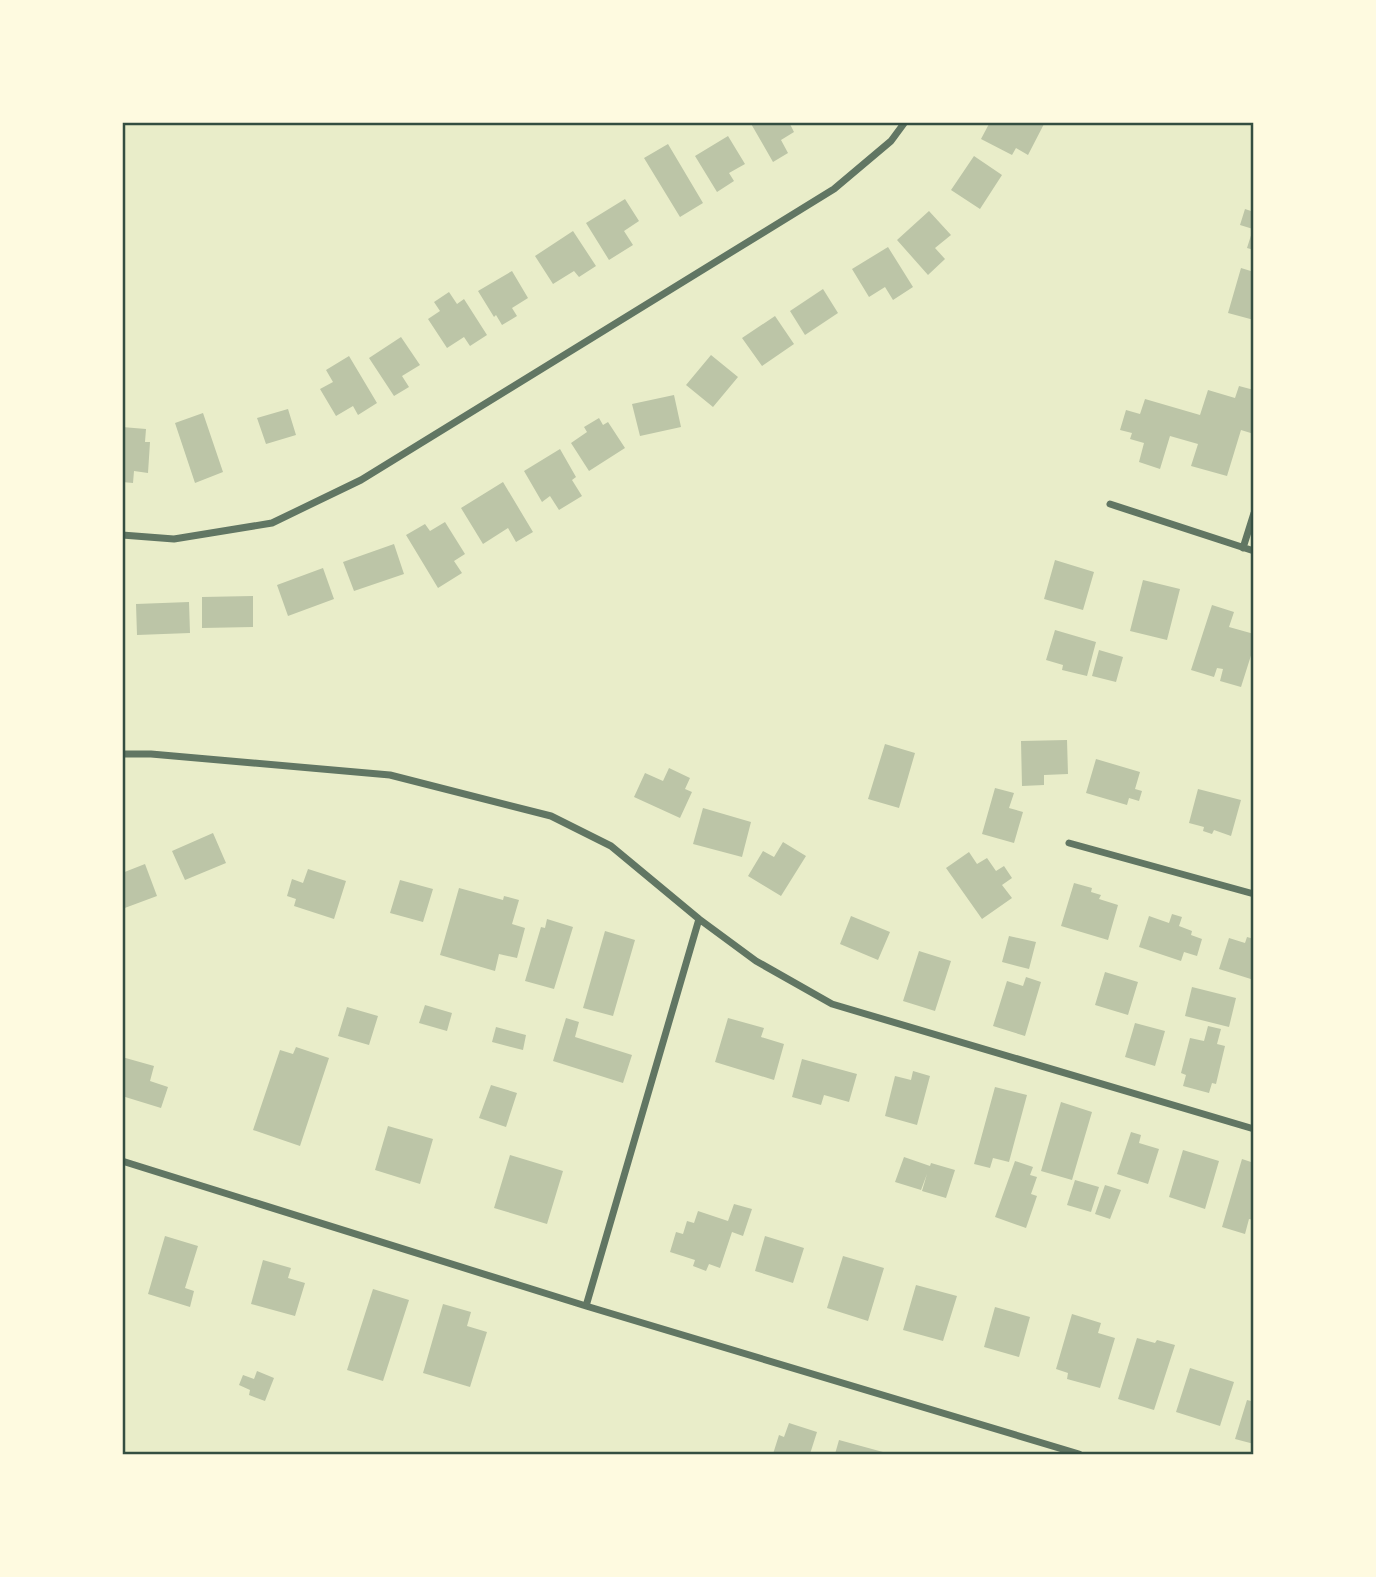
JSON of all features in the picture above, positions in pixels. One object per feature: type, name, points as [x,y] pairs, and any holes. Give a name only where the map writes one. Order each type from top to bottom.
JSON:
[{"type":"street","points":[[122,535],[174,539],[272,523],[361,480],[834,189],[891,141],[905,122]]},
{"type":"street","points":[[1110,505],[1254,551]]},
{"type":"street","points":[[1243,548],[1254,513]]},
{"type":"street","points":[[122,754],[151,754],[390,775],[551,816],[611,846],[699,919],[756,961],[832,1004],[1254,1129]]},
{"type":"street","points":[[1069,844],[1254,894]]},
{"type":"street","points":[[586,1306],[699,919]]},
{"type":"street","points":[[122,1161],[586,1306],[1080,1454]]},
{"type":"building","points":[[750,122],[789,122],[794,132],[781,140],[788,153],[773,162]]},
{"type":"building","points":[[990,122],[1044,124],[1028,155],[1016,148],[1012,155],[981,139]]},
{"type":"building","points":[[728,136],[745,164],[729,173],[734,181],[717,192],[695,156]]},
{"type":"building","points":[[668,144],[703,203],[680,217],[644,158]]},
{"type":"building","points":[[974,156],[1002,175],[980,209],[951,190]]},
{"type":"building","points":[[625,199],[639,221],[624,231],[633,245],[609,260],[586,223]]},
{"type":"building","points":[[1245,209],[1254,212],[1254,250],[1247,248],[1253,229],[1240,225]]},
{"type":"building","points":[[929,211],[951,235],[935,248],[945,259],[928,275],[897,240]]},
{"type":"building","points":[[573,231],[596,266],[579,277],[574,271],[553,284],[535,256]]},
{"type":"building","points":[[888,247],[913,287],[893,300],[885,287],[869,297],[852,269]]},
{"type":"building","points":[[1241,268],[1254,272],[1254,320],[1228,313]]},
{"type":"building","points":[[512,271],[528,298],[512,308],[517,316],[502,325],[478,291]]},
{"type":"building","points":[[823,289],[838,313],[805,335],[790,311]]},
{"type":"building","points":[[449,292],[457,304],[464,299],[487,335],[470,346],[464,337],[447,348],[428,319],[440,311],[434,302]]},
{"type":"building","points":[[775,316],[794,344],[762,366],[742,338]]},
{"type":"building","points":[[401,337],[420,365],[402,376],[409,387],[394,396],[369,358]]},
{"type":"building","points":[[711,355],[738,377],[713,407],[686,385]]},
{"type":"building","points":[[349,356],[377,403],[358,415],[353,406],[336,416],[320,389],[333,382],[326,370]]},
{"type":"building","points":[[1239,386],[1254,390],[1254,434],[1241,430],[1227,476],[1191,466],[1198,444],[1170,436],[1160,469],[1139,462],[1144,443],[1130,439],[1132,433],[1120,430],[1126,410],[1140,414],[1145,399],[1200,415],[1208,390],[1235,398]]},
{"type":"building","points":[[674,395],[681,427],[640,436],[632,404]]},
{"type":"building","points":[[288,409],[296,435],[266,444],[257,418]]},
{"type":"building","points":[[203,413],[223,472],[195,483],[175,423]]},
{"type":"building","points":[[599,418],[603,425],[608,422],[625,448],[589,471],[571,443],[587,432],[584,427]]},
{"type":"building","points":[[122,427],[146,429],[145,442],[150,442],[148,473],[134,471],[133,483],[122,482]]},
{"type":"building","points":[[560,449],[576,477],[572,480],[582,496],[559,510],[550,496],[542,502],[524,471]]},
{"type":"building","points":[[503,482],[533,532],[516,542],[508,528],[483,544],[461,508]]},
{"type":"building","points":[[445,522],[465,554],[454,561],[462,573],[438,588],[406,535],[425,524],[430,531]]},
{"type":"building","points":[[394,544],[404,574],[354,591],[343,562]]},
{"type":"building","points":[[1055,560],[1094,572],[1083,610],[1044,599]]},
{"type":"building","points":[[323,568],[334,599],[288,616],[277,585]]},
{"type":"building","points":[[1143,580],[1180,589],[1167,640],[1130,631]]},
{"type":"building","points":[[253,596],[253,627],[202,628],[202,597]]},
{"type":"building","points":[[189,602],[190,633],[137,635],[136,604]]},
{"type":"building","points":[[1212,605],[1234,612],[1229,627],[1254,634],[1254,646],[1241,687],[1220,681],[1223,669],[1217,668],[1214,677],[1191,670]]},
{"type":"building","points":[[1055,630],[1096,642],[1087,676],[1062,670],[1063,665],[1046,660]]},
{"type":"building","points":[[1099,650],[1123,657],[1116,682],[1092,676]]},
{"type":"building","points":[[1067,740],[1068,774],[1044,775],[1044,785],[1022,786],[1021,741]]},
{"type":"building","points":[[885,744],[915,753],[899,808],[868,799]]},
{"type":"building","points":[[1096,759],[1140,772],[1135,789],[1142,791],[1139,801],[1129,798],[1127,805],[1086,793]]},
{"type":"building","points":[[669,768],[690,778],[685,789],[692,792],[680,818],[634,797],[645,773],[663,781]]},
{"type":"building","points":[[995,788],[1014,793],[1009,808],[1023,812],[1014,843],[982,834]]},
{"type":"building","points":[[1198,789],[1241,800],[1231,836],[1214,830],[1212,834],[1203,831],[1204,827],[1189,823]]},
{"type":"building","points":[[703,808],[751,822],[742,857],[693,844]]},
{"type":"building","points":[[213,833],[226,863],[185,880],[172,851]]},
{"type":"building","points":[[783,842],[806,856],[781,896],[748,876],[763,851],[774,857]]},
{"type":"building","points":[[969,852],[977,864],[987,858],[996,871],[1004,866],[1012,878],[1002,885],[1012,898],[982,919],[946,868]]},
{"type":"building","points":[[145,864],[157,896],[122,909],[122,873]]},
{"type":"building","points":[[308,869],[346,881],[334,919],[294,906],[296,899],[287,896],[292,879],[303,883]]},
{"type":"building","points":[[400,880],[433,889],[423,922],[390,913]]},
{"type":"building","points":[[1074,883],[1092,888],[1091,892],[1101,895],[1099,899],[1118,905],[1108,940],[1061,926]]},
{"type":"building","points":[[459,888],[503,900],[504,896],[519,900],[512,924],[525,928],[517,958],[499,954],[495,971],[440,955]]},
{"type":"building","points":[[1172,914],[1182,917],[1179,926],[1202,939],[1197,956],[1184,952],[1181,961],[1139,947],[1149,916],[1169,923]]},
{"type":"building","points":[[851,916],[890,932],[878,960],[840,944]]},
{"type":"building","points":[[547,919],[573,927],[554,989],[525,981],[541,927],[545,928]]},
{"type":"building","points":[[605,931],[635,940],[613,1016],[583,1008]]},
{"type":"building","points":[[1009,936],[1036,942],[1029,969],[1002,962]]},
{"type":"building","points":[[1247,937],[1254,939],[1254,980],[1219,969],[1229,938],[1245,943]]},
{"type":"building","points":[[919,951],[951,961],[935,1011],[903,1001]]},
{"type":"building","points":[[1105,972],[1138,982],[1128,1015],[1095,1005]]},
{"type":"building","points":[[1026,977],[1041,982],[1025,1036],[993,1026],[1007,981],[1023,986]]},
{"type":"building","points":[[1192,987],[1236,998],[1229,1027],[1185,1016]]},
{"type":"building","points":[[425,1005],[452,1013],[447,1031],[419,1023]]},
{"type":"building","points":[[347,1007],[378,1016],[369,1045],[338,1036]]},
{"type":"building","points":[[566,1018],[579,1022],[575,1037],[632,1055],[623,1083],[553,1061]]},
{"type":"building","points":[[728,1018],[764,1028],[761,1037],[784,1044],[774,1080],[715,1062]]},
{"type":"building","points":[[1135,1023],[1165,1031],[1155,1066],[1125,1057]]},
{"type":"building","points":[[1208,1026],[1221,1029],[1217,1044],[1225,1046],[1216,1084],[1212,1083],[1209,1093],[1183,1086],[1186,1075],[1181,1073],[1190,1038],[1204,1041]]},
{"type":"building","points":[[496,1027],[526,1035],[523,1050],[492,1042]]},
{"type":"building","points":[[296,1047],[329,1058],[300,1146],[253,1130],[280,1050],[293,1054]]},
{"type":"building","points":[[122,1057],[154,1066],[150,1081],[168,1087],[161,1108],[122,1096]]},
{"type":"building","points":[[802,1059],[857,1074],[849,1102],[824,1095],[821,1105],[792,1097]]},
{"type":"building","points":[[913,1071],[930,1076],[917,1125],[885,1116],[895,1076],[911,1080]]},
{"type":"building","points":[[491,1085],[517,1093],[506,1127],[479,1118]]},
{"type":"building","points":[[995,1087],[1027,1095],[1009,1162],[993,1158],[990,1168],[974,1164]]},
{"type":"building","points":[[1061,1102],[1092,1112],[1072,1180],[1041,1171]]},
{"type":"building","points":[[388,1126],[433,1139],[420,1184],[375,1170]]},
{"type":"building","points":[[1131,1132],[1141,1135],[1139,1143],[1159,1149],[1148,1184],[1117,1174]]},
{"type":"building","points":[[1183,1150],[1219,1161],[1205,1209],[1169,1197]]},
{"type":"building","points":[[510,1155],[563,1171],[547,1224],[494,1208]]},
{"type":"building","points":[[904,1157],[930,1166],[931,1163],[955,1170],[946,1198],[922,1191],[927,1174],[921,1190],[895,1182]]},
{"type":"building","points":[[1242,1159],[1254,1163],[1254,1220],[1249,1219],[1245,1234],[1222,1227]]},
{"type":"building","points":[[1015,1161],[1033,1167],[1030,1175],[1037,1177],[1031,1194],[1037,1196],[1026,1228],[995,1217]]},
{"type":"building","points":[[1075,1180],[1099,1187],[1091,1212],[1067,1205]]},
{"type":"building","points":[[1105,1185],[1121,1190],[1110,1219],[1095,1214]]},
{"type":"building","points":[[734,1204],[752,1209],[743,1236],[732,1232],[720,1268],[709,1264],[706,1271],[693,1266],[695,1260],[670,1252],[676,1232],[683,1234],[687,1221],[694,1223],[698,1211],[728,1221]]},
{"type":"building","points":[[165,1236],[198,1246],[185,1288],[194,1291],[190,1307],[148,1294]]},
{"type":"building","points":[[765,1236],[804,1248],[793,1283],[755,1271]]},
{"type":"building","points":[[843,1256],[884,1268],[868,1321],[827,1308]]},
{"type":"building","points":[[263,1260],[291,1268],[288,1278],[305,1283],[295,1316],[251,1304]]},
{"type":"building","points":[[916,1285],[957,1296],[943,1341],[903,1330]]},
{"type":"building","points":[[373,1289],[409,1300],[383,1381],[347,1370]]},
{"type":"building","points":[[443,1304],[471,1312],[467,1326],[487,1332],[470,1387],[423,1373]]},
{"type":"building","points":[[995,1307],[1030,1317],[1019,1357],[984,1347]]},
{"type":"building","points":[[1072,1314],[1101,1323],[1098,1333],[1115,1338],[1100,1388],[1067,1379],[1068,1373],[1056,1369]]},
{"type":"building","points":[[1137,1338],[1175,1345],[1154,1410],[1118,1399]]},
{"type":"building","points":[[1190,1368],[1234,1382],[1220,1426],[1176,1412]]},
{"type":"building","points":[[257,1371],[274,1378],[265,1401],[249,1395],[250,1390],[239,1385],[243,1375],[254,1379]]},
{"type":"building","points":[[1253,1395],[1254,1444],[1235,1439],[1247,1400],[1251,1401]]},
{"type":"building","points":[[789,1423],[817,1432],[810,1454],[773,1454],[779,1435],[784,1437]]},
{"type":"building","points":[[839,1440],[883,1452],[835,1454]]}]
